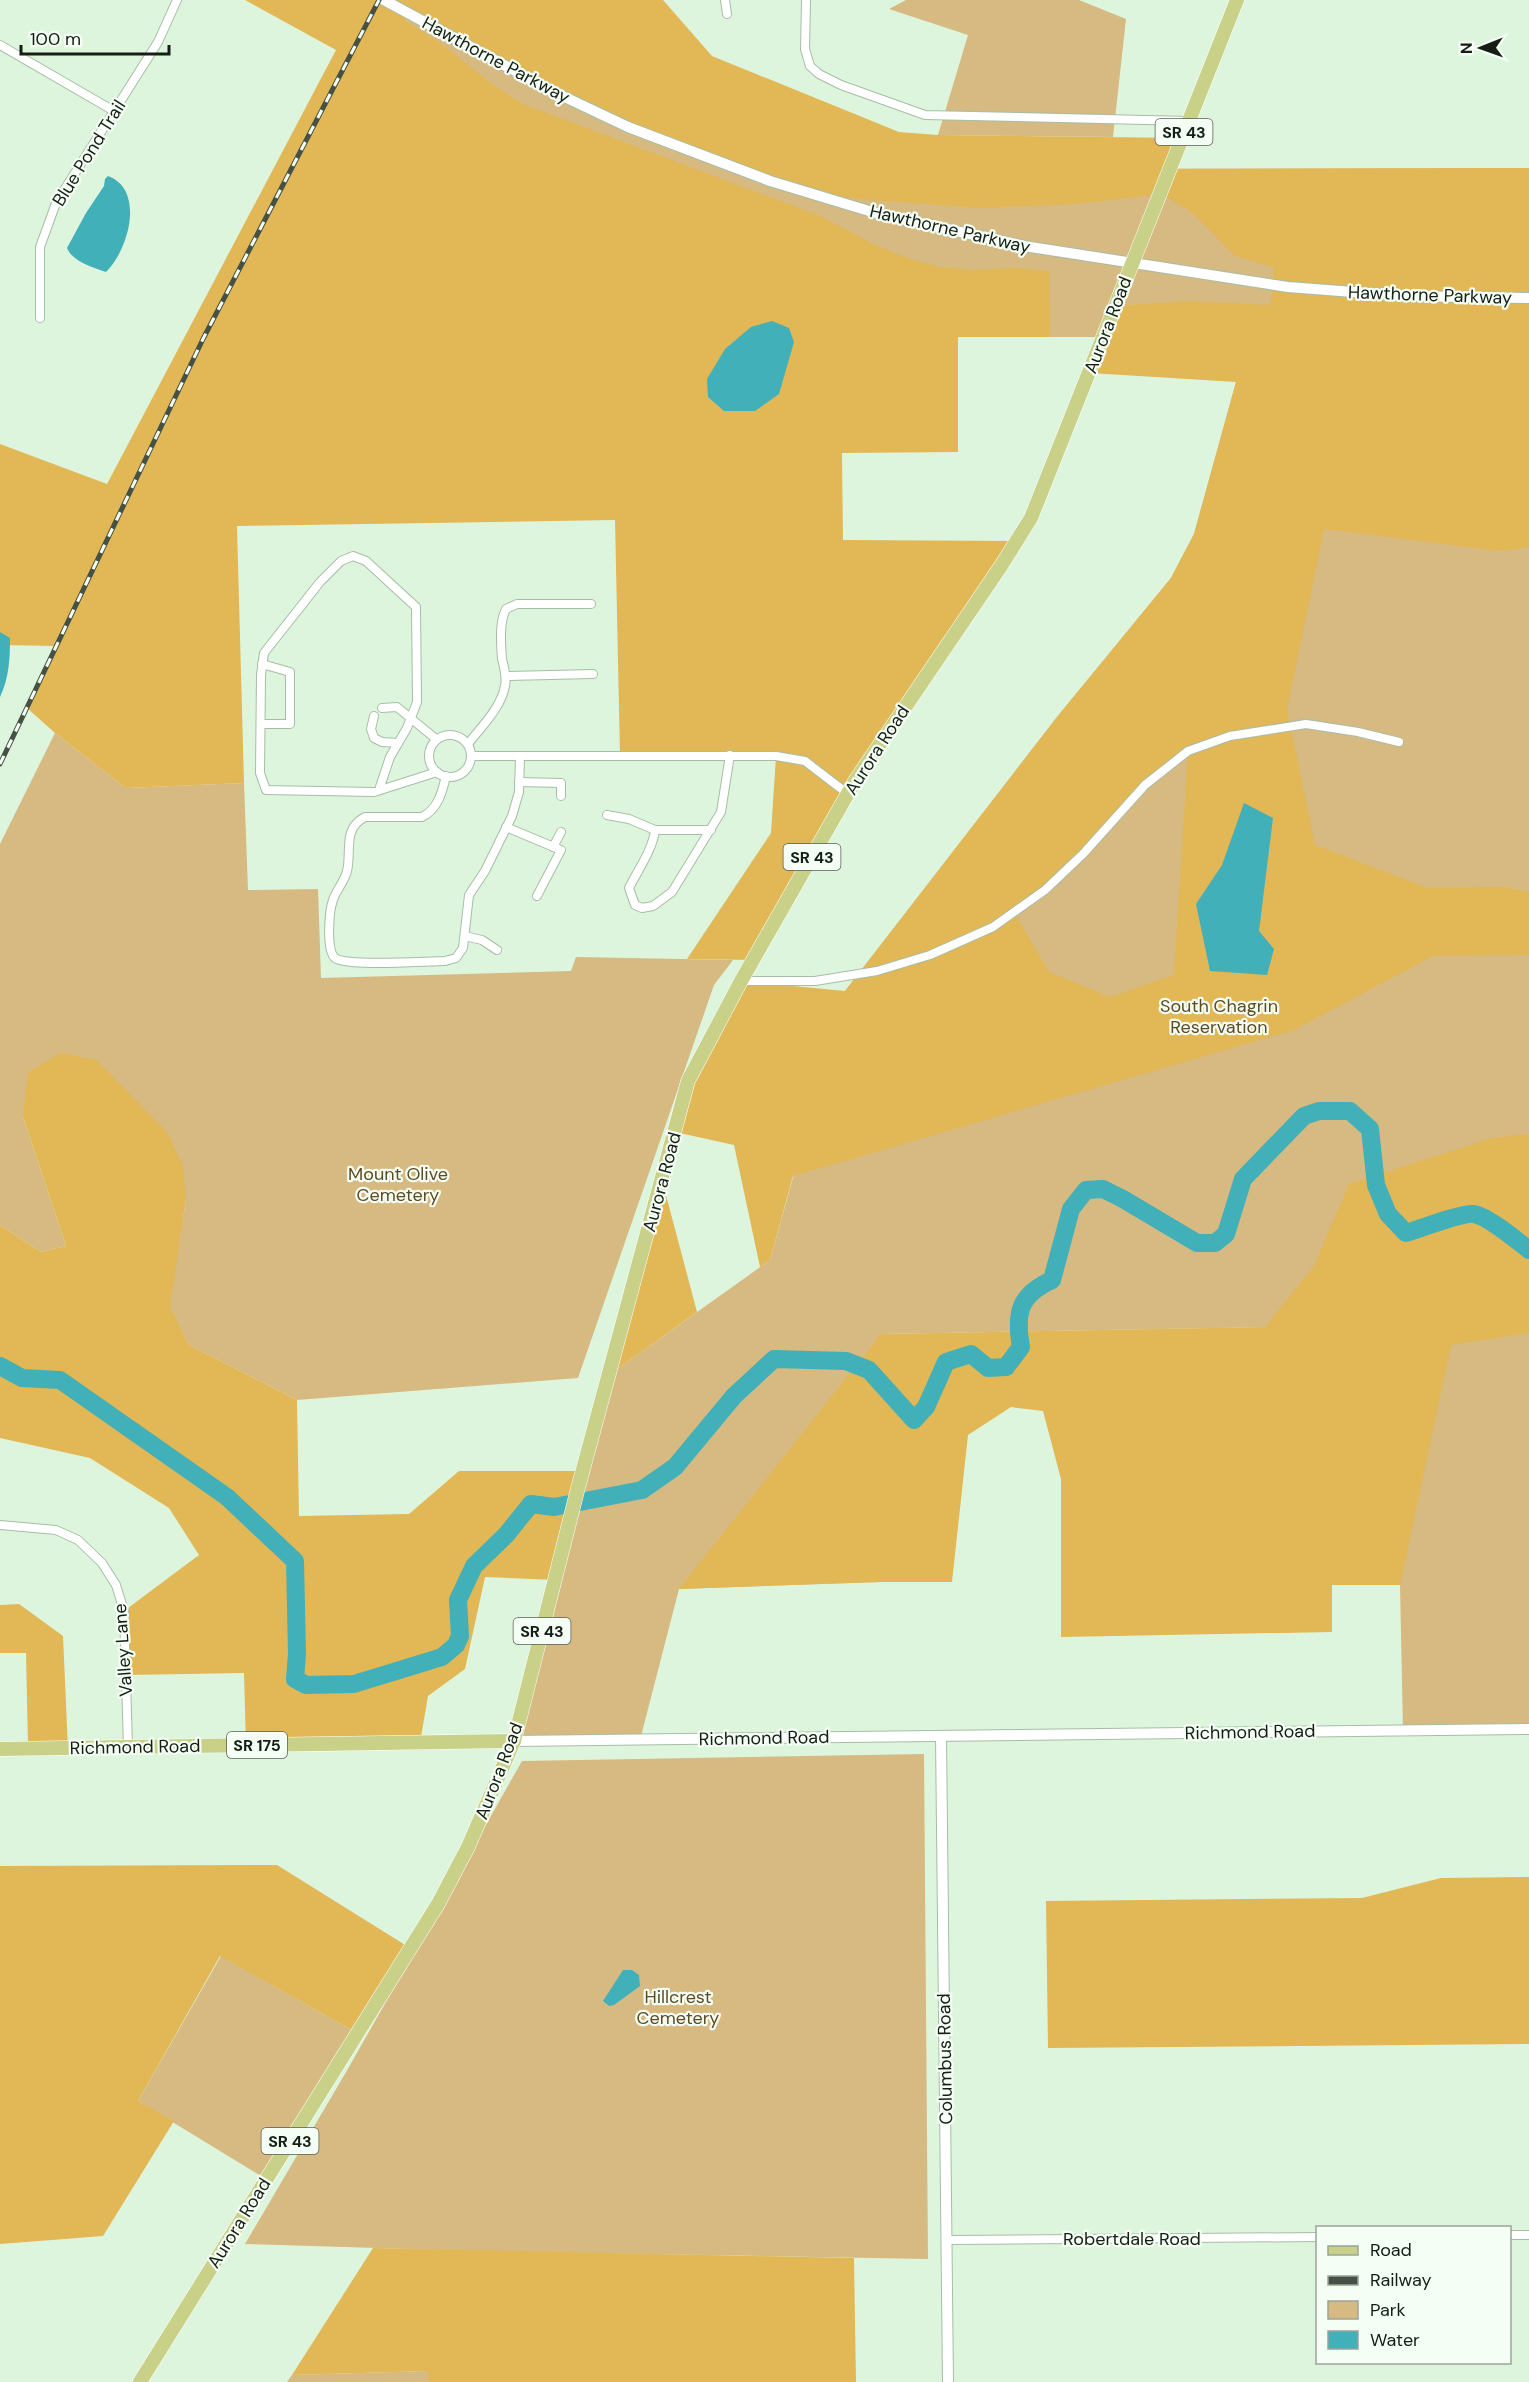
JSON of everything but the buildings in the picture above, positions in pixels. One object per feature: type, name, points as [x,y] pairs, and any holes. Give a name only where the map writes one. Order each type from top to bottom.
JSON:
[{"type":"main road","name":"Aurora Road","points":[[140,2382],[438,1904],[468,1848],[514,1741],[578,1488],[688,1081],[741,981],[848,794],[1004,563],[1031,518],[1237,0]]},
{"type":"main road","name":"Richmond Road","points":[[0,1749],[514,1741]]},
{"type":"street","name":"Blue Pond Trail","points":[[40,318],[40,247],[56,203],[158,42],[177,0]]},
{"type":"street","name":"Hawthorne Parkway","points":[[384,0],[588,109],[659,140],[770,182],[868,211],[943,230],[1024,246],[1288,287],[1405,296],[1529,298]]},
{"type":"street","points":[[724,0],[727,15]]},
{"type":"street","points":[[806,0],[805,49],[810,66],[819,74],[842,85],[925,115],[1189,121]]},
{"type":"street","points":[[0,45],[114,111]]},
{"type":"street","points":[[379,790],[390,757],[417,702],[416,607],[366,561],[353,556],[341,561],[305,600],[264,653],[260,773],[267,790],[363,792],[379,790],[437,772]]},
{"type":"street","points":[[468,744],[499,703],[503,694],[506,676],[502,661],[502,623],[506,609],[517,604],[591,604]]},
{"type":"street","points":[[261,724],[290,724],[290,672],[262,664]]},
{"type":"street","points":[[506,676],[593,674]]},
{"type":"street","points":[[382,708],[397,707],[436,740]]},
{"type":"street","points":[[374,716],[371,729],[374,738],[382,742],[398,743]]},
{"type":"street","points":[[741,981],[814,981],[877,972],[930,956],[993,927],[1045,890],[1083,854],[1145,785],[1188,751],[1230,736],[1306,724],[1358,732],[1400,742]]},
{"type":"street","points":[[453,735],[468,744],[470,762],[463,772],[452,777],[432,768],[430,750],[441,736],[453,735]]},
{"type":"street","points":[[471,756],[776,756],[805,761],[848,794]]},
{"type":"street","points":[[446,776],[437,803],[429,814],[422,817],[365,817],[353,827],[350,836],[348,871],[333,900],[329,915],[330,952],[341,961],[350,963],[445,961],[456,958],[460,953],[465,936],[469,896],[485,871],[506,827],[519,792],[520,756]]},
{"type":"street","points":[[655,830],[651,847],[629,888],[635,905],[642,908],[658,905],[672,892],[711,830],[721,812],[730,756]]},
{"type":"street","points":[[519,782],[561,783],[561,796]]},
{"type":"street","points":[[607,815],[629,819],[655,830],[711,830]]},
{"type":"street","points":[[506,827],[561,850],[537,896]]},
{"type":"street","points":[[553,847],[561,832]]},
{"type":"street","points":[[465,936],[482,940],[497,950]]},
{"type":"street","name":"Valley Lane","points":[[0,1526],[56,1530],[78,1540],[102,1563],[117,1585],[124,1611],[128,1748]]},
{"type":"street","name":"Richmond Road","points":[[514,1741],[1529,1729]]},
{"type":"street","name":"Columbus Road","points":[[941,1736],[948,2382]]},
{"type":"street","points":[[1511,2235],[1529,2235]]},
{"type":"street","name":"Robertdale Road","points":[[947,2240],[1316,2237]]},
{"type":"green space","points":[[245,0],[663,0],[712,56],[899,132],[938,135],[1182,138],[1171,169],[1529,168],[1529,547],[1499,551],[1324,529],[1287,709],[1315,845],[1428,888],[1504,887],[1529,892],[1529,955],[1433,956],[1294,1030],[793,1176],[770,1260],[760,1267],[734,1145],[675,1132],[688,1081],[741,981],[845,991],[1057,717],[1171,578],[1194,534],[1236,382],[1090,373],[1116,306],[1188,301],[1271,305],[1274,267],[1235,256],[1193,213],[1161,194],[1077,204],[978,208],[818,196],[659,140],[409,14],[405,21],[436,40],[523,104],[818,215],[875,245],[913,260],[940,267],[971,270],[1016,268],[1049,271],[1050,337],[958,337],[958,452],[842,453],[843,540],[1017,541],[855,781],[753,960],[687,959],[771,833],[776,756],[620,755],[615,520],[237,526],[244,783],[126,788],[55,733],[27,708],[56,646],[0,645],[0,444],[107,484],[336,50]],"holes":[[[1188,752],[1174,975],[1110,997],[1049,972],[1014,912],[1083,854],[1145,785]],[[1273,818],[1259,931],[1274,949],[1196,904],[1222,865]]]},
{"type":"green space","name":"South Chagrin Reservation","points":[[414,0],[917,169],[1529,168],[1529,1729],[1403,1731],[1400,1585],[1332,1585],[1328,1326],[881,1334],[880,1582],[679,1589],[640,1740],[514,1741],[609,1375],[770,1260],[845,991],[1057,717],[1171,578],[1194,534],[1236,382],[1107,337],[240,336]]},
{"type":"green space","points":[[906,0],[1079,0],[1126,19],[1113,137],[938,135],[968,35],[889,9]]},
{"type":"green space","name":"Mount Olive Cemetery","points":[[55,733],[126,788],[244,783],[248,890],[318,889],[321,978],[571,971],[576,957],[733,960],[714,985],[578,1378],[297,1400],[189,1345],[169,1307],[186,1199],[23,1117],[66,1246],[41,1252],[0,1225],[0,844]]},
{"type":"green space","points":[[61,1053],[96,1060],[167,1132],[183,1166],[186,1199],[170,1307],[189,1345],[297,1400],[299,1516],[409,1514],[459,1471],[583,1471],[555,1580],[485,1577],[465,1669],[428,1696],[420,1743],[246,1746],[244,1673],[126,1675],[124,1611],[199,1555],[169,1508],[90,1458],[0,1438],[0,1225],[41,1252],[66,1246],[23,1117],[28,1072]]},
{"type":"green space","points":[[1529,1134],[1529,1333],[1451,1345],[1400,1585],[1332,1585],[1332,1632],[1061,1637],[1061,1479],[1043,1411],[1011,1407],[968,1435],[952,1582],[880,1582],[679,1589],[881,1334],[1265,1327],[1314,1266],[1349,1184],[1492,1138]]},
{"type":"green space","points":[[662,1180],[697,1312],[609,1375]]},
{"type":"green space","points":[[19,1604],[63,1636],[68,1749],[28,1746],[26,1653],[0,1653],[0,1605]]},
{"type":"green space","name":"Hillcrest Cemetery","points":[[924,1754],[928,2259],[476,2251],[245,2244],[349,2067],[522,1761]]},
{"type":"green space","points":[[277,1865],[410,1948],[357,2033],[220,1956],[138,2101],[174,2121],[103,2236],[0,2244],[0,1866]]},
{"type":"green space","points":[[1529,1877],[1529,2044],[1048,2048],[1046,1901],[1362,1898],[1441,1878]]},
{"type":"green space","points":[[221,1956],[357,2033],[266,2179],[138,2101]]},
{"type":"green space","points":[[373,2248],[854,2258],[856,2382],[429,2382],[428,2371],[292,2375]]},
{"type":"green space","points":[[429,2371],[429,2382],[287,2382],[292,2375]]},
{"type":"water","points":[[108,176],[120,183],[127,194],[130,221],[121,250],[106,272],[78,260],[67,248]]},
{"type":"water","points":[[772,321],[789,328],[794,342],[779,394],[755,411],[724,411],[708,397],[707,379],[725,349],[751,327]]},
{"type":"water","points":[[0,632],[10,638],[10,653],[0,697]]},
{"type":"water","points":[[1244,803],[1273,818],[1259,931],[1274,949],[1267,975],[1210,971],[1196,904],[1222,865]]},
{"type":"water","points":[[623,1970],[632,1970],[639,1975],[640,1986],[614,2005],[609,2006],[603,2001]]},
{"type":"waterway","points":[[0,1366],[22,1378],[60,1380],[227,1497],[295,1561],[297,1654],[295,1679],[306,1685],[354,1684],[442,1657],[456,1645],[460,1636],[458,1600],[474,1566],[506,1535],[531,1504],[554,1507],[642,1490],[675,1467],[734,1396],[774,1359],[846,1361],[869,1370],[914,1420],[926,1407],[946,1362],[971,1354],[988,1368],[1006,1367],[1021,1347],[1019,1315],[1022,1306],[1032,1292],[1052,1280],[1071,1209],[1086,1190],[1103,1189],[1197,1243],[1215,1243],[1226,1234],[1243,1179],[1304,1116],[1319,1111],[1350,1111],[1370,1129],[1376,1185],[1388,1214],[1406,1233],[1452,1218],[1474,1214],[1495,1224],[1529,1250]]},
{"type":"railway","points":[[0,764],[203,339],[379,0]]}]
